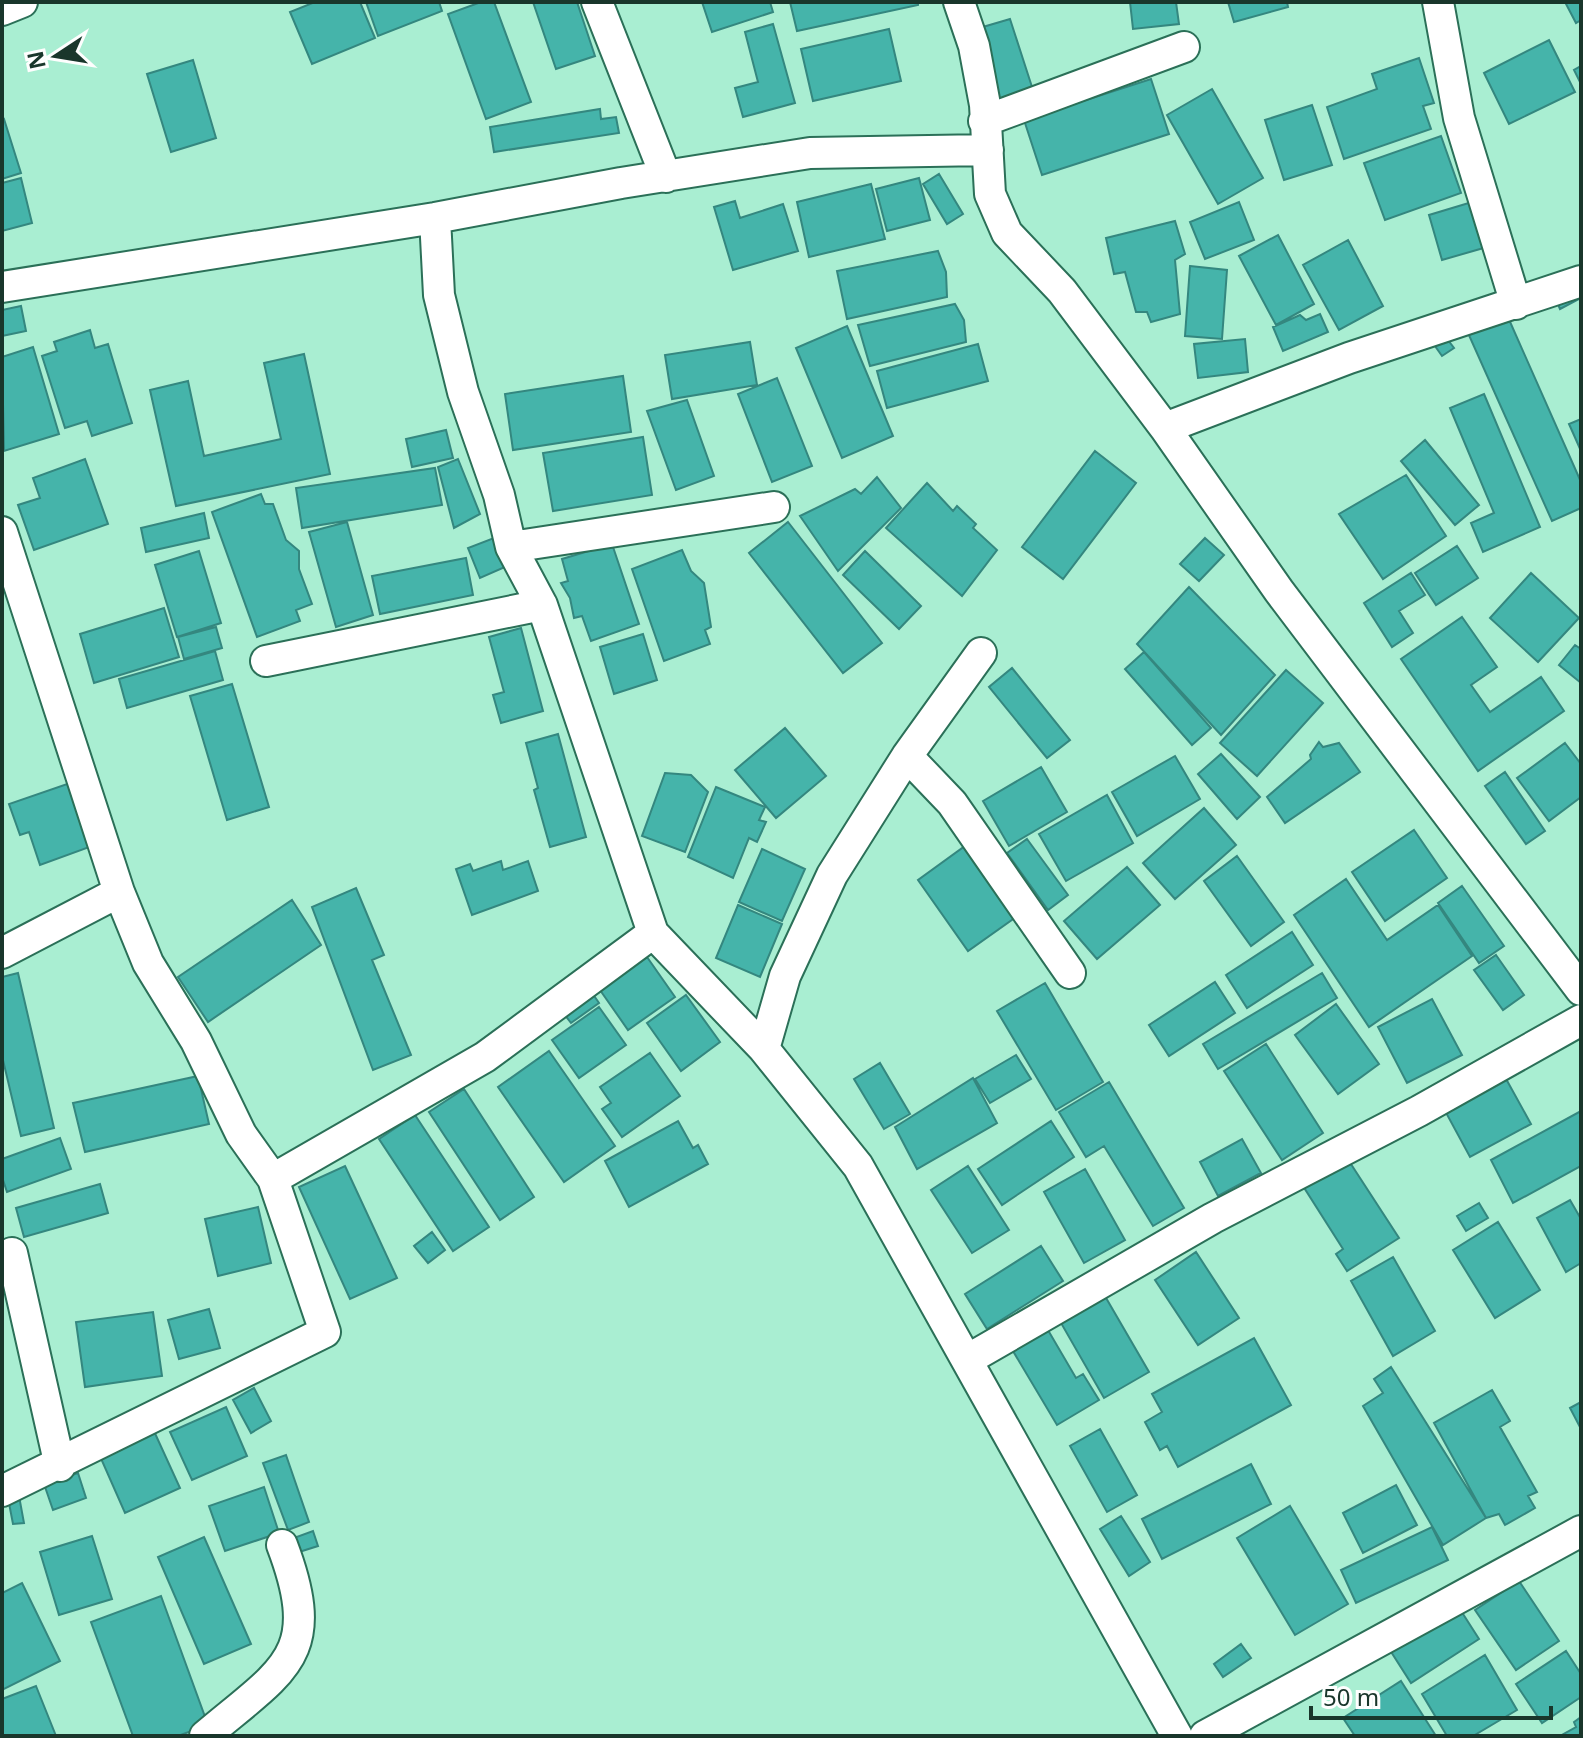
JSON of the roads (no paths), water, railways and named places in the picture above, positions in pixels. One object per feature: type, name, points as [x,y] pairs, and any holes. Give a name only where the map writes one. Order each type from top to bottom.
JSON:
[{"type":"street","points":[[2,10],[22,2]]},
{"type":"street","points":[[597,2],[666,177]]},
{"type":"street","points":[[959,2],[974,46],[985,105],[990,194],[1007,233],[1062,291],[1165,428],[1279,591],[1581,990]]},
{"type":"street","points":[[1441,3],[1459,118],[1516,304]]},
{"type":"street","points":[[2,287],[435,218],[810,153],[986,136],[1184,47]]},
{"type":"street","points":[[435,218],[439,295],[463,392],[499,495],[511,547],[542,605],[653,933],[764,1049],[858,1166],[1177,1736]]},
{"type":"street","points":[[1165,428],[1349,358],[1581,281]]},
{"type":"street","points":[[511,547],[774,507]]},
{"type":"street","points":[[2,532],[12,594],[119,892],[148,963],[196,1041],[241,1134],[273,1179],[325,1332],[60,1466],[2,1491]]},
{"type":"street","points":[[266,661],[542,605]]},
{"type":"street","points":[[764,1049],[785,976],[832,875],[907,756],[981,653]]},
{"type":"street","points":[[907,756],[952,803],[1070,973]]},
{"type":"street","points":[[2,953],[119,892]]},
{"type":"street","points":[[273,1179],[485,1057],[653,933]]},
{"type":"street","points":[[967,1360],[1213,1218],[1419,1111],[1581,1020]]},
{"type":"street","points":[[12,1253],[60,1466]]},
{"type":"street","points":[[1205,1736],[1581,1531]]},
{"type":"street","points":[[205,1736],[278,1674],[295,1645],[302,1620],[296,1581],[282,1545]]}]
